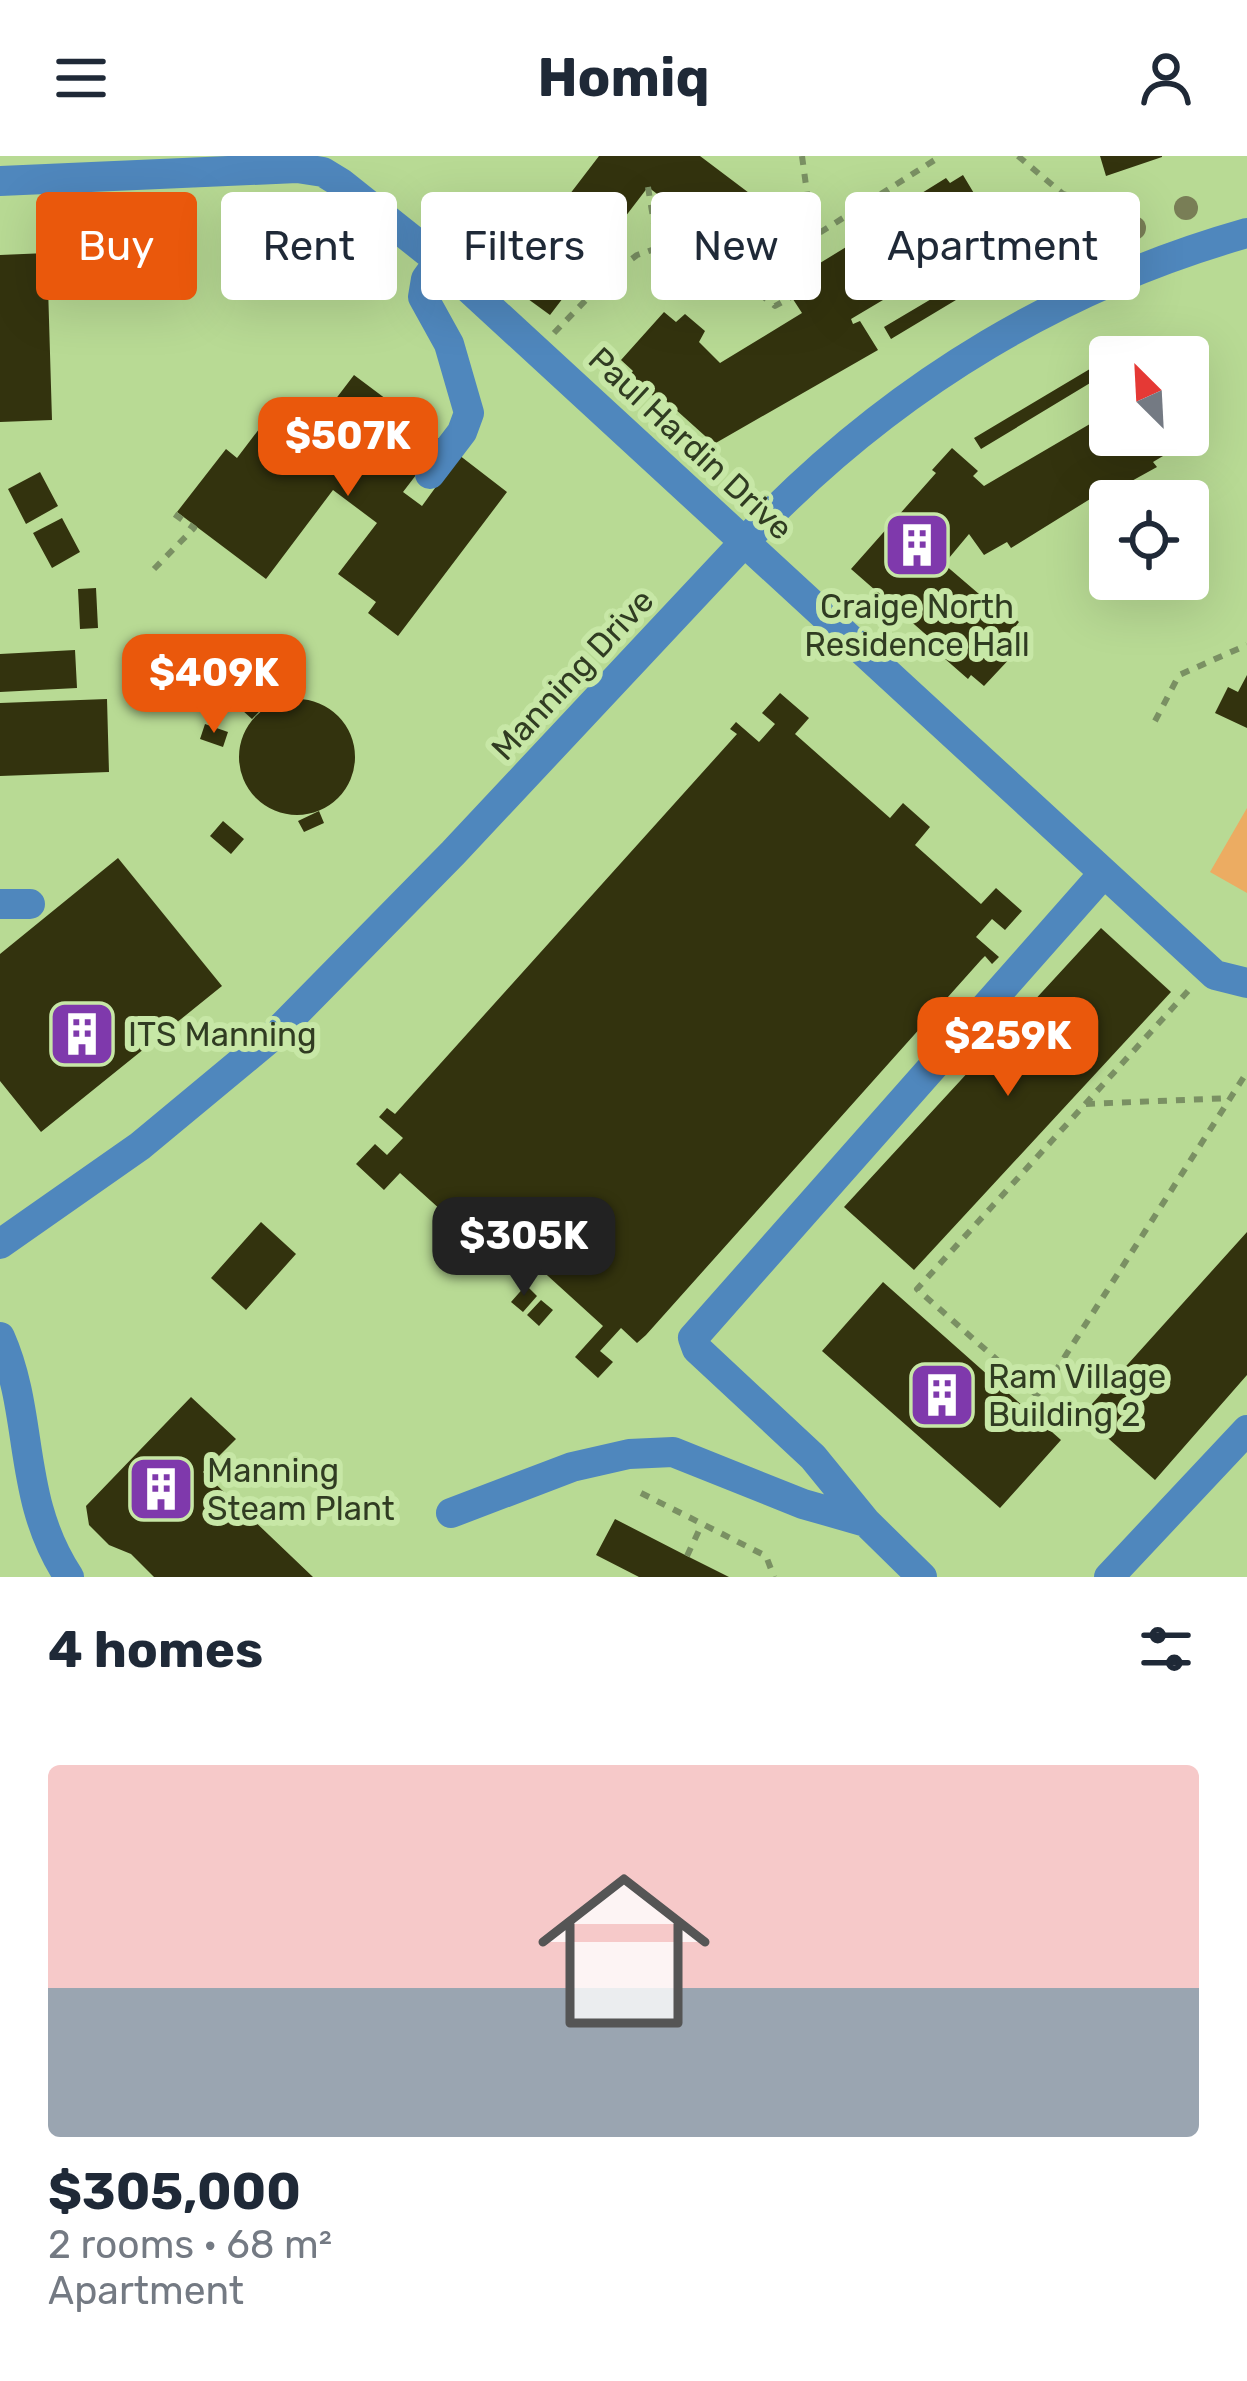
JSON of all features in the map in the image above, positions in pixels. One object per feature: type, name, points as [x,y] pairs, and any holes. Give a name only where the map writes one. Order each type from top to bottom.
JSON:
[{"type":"street","name":"Paul Hardin Drive","points":[[0,181],[297,168],[323,172],[421,247]]},
{"type":"street","name":"Manning Drive","points":[[0,1244],[140,1146],[306,1004],[745,541],[814,470],[854,437],[988,344],[1043,312],[1150,263],[1247,233]]},
{"type":"street","points":[[425,300],[449,344],[469,413],[462,432],[430,474]]},
{"type":"street","name":"Paul Hardin Drive","points":[[482,300],[1214,976],[1247,982]]},
{"type":"street","points":[[922,1577],[866,1522],[813,1457],[697,1348],[693,1338],[1104,873]]},
{"type":"street","points":[[0,1337],[15,1388],[33,1500],[69,1577]]},
{"type":"street","points":[[1109,1577],[1247,1430]]},
{"type":"street","points":[[451,1513],[572,1467],[629,1454],[673,1452],[803,1504],[866,1522]]},
{"type":"path","points":[[802,156],[813,237],[941,156]]},
{"type":"path","points":[[1018,156],[1061,192]]},
{"type":"path","points":[[648,188],[651,206]]},
{"type":"path","points":[[553,335],[608,277],[651,250]]},
{"type":"path","points":[[154,569],[194,528],[170,511]]},
{"type":"path","points":[[1155,721],[1179,675],[1247,645]]},
{"type":"path","points":[[1194,984],[917,1289],[1039,1397],[1247,1072]]},
{"type":"path","points":[[1086,1104],[1230,1098]]},
{"type":"path","points":[[641,1493],[766,1556],[774,1577]]},
{"type":"path","points":[[687,1556],[702,1524]]},
{"type":"shaded area","points":[[0,156],[1247,156],[1247,1577],[0,1577]]},
{"type":"shaded area","points":[[1247,808],[1247,893],[1210,872]]},
{"type":"building","points":[[599,156],[700,156],[748,192],[655,192],[648,187],[627,214],[627,192],[571,192]]},
{"type":"building","points":[[1100,156],[1162,156],[1162,157],[1106,176]]},
{"type":"building","points":[[963,175],[973,192],[923,192],[946,178],[950,183]]},
{"type":"building","points":[[845,248],[845,300],[883,300],[851,319],[853,324],[860,321],[878,350],[714,444],[665,400],[662,404],[630,375],[633,371],[621,360],[664,312],[676,322],[685,314],[705,331],[699,342],[720,363],[802,313],[794,300],[821,300],[821,262]]},
{"type":"building","points":[[36,253],[36,300],[48,300],[52,420],[0,422],[0,255]]},
{"type":"building","points":[[529,300],[561,300],[550,315]]},
{"type":"building","points":[[930,300],[956,300],[891,339],[884,327]]},
{"type":"building","points":[[1089,370],[1089,384],[981,449],[974,438]]},
{"type":"building","points":[[354,375],[442,441],[403,492],[422,506],[459,455],[507,492],[398,636],[368,613],[376,602],[338,574],[377,523],[333,490],[266,579],[177,512],[226,449],[237,458],[272,412],[306,438]]},
{"type":"building","name":"Craige North Residence Hall","points":[[1089,425],[1089,456],[1163,456],[1153,462],[1157,467],[1133,480],[1089,480],[1089,500],[1011,548],[1007,542],[984,555],[969,534],[944,564],[1019,622],[1015,627],[1028,639],[984,686],[971,675],[968,679],[936,651],[939,646],[851,569],[936,473],[932,470],[952,448],[978,471],[973,476],[984,486]]},
{"type":"building","points":[[40,472],[58,506],[26,524],[8,489]]},
{"type":"building","points":[[62,518],[80,552],[52,568],[33,533]]},
{"type":"building","points":[[96,588],[98,628],[80,629],[78,589]]},
{"type":"building","points":[[75,650],[77,688],[0,692],[0,654]]},
{"type":"building","points":[[1247,675],[1247,728],[1215,713],[1228,687],[1238,692]]},
{"type":"building","points":[[262,688],[272,698],[252,719],[242,710]]},
{"type":"building","points":[[780,693],[809,718],[795,734],[890,818],[903,803],[930,827],[915,845],[981,904],[996,888],[1022,911],[1005,930],[992,919],[976,937],[999,957],[992,964],[985,956],[981,960],[646,1335],[637,1343],[621,1328],[600,1351],[613,1362],[598,1378],[575,1357],[603,1326],[526,1256],[512,1271],[492,1253],[475,1271],[449,1246],[463,1230],[400,1173],[384,1190],[356,1164],[375,1144],[387,1155],[403,1138],[379,1117],[387,1108],[395,1114],[737,734],[730,729],[736,722],[759,742],[775,724],[762,713]]},
{"type":"building","points":[[107,699],[109,772],[0,776],[0,703]]},
{"type":"building","points":[[297,699],[319,704],[338,716],[350,735],[355,757],[350,779],[338,798],[319,810],[297,815],[275,810],[256,798],[244,779],[239,757],[244,735],[256,716],[275,704]]},
{"type":"building","points":[[205,724],[228,732],[223,747],[200,739]]},
{"type":"building","points":[[319,811],[324,823],[304,832],[298,821]]},
{"type":"building","points":[[223,821],[244,839],[231,854],[210,836]]},
{"type":"building","name":"ITS Manning","points":[[118,858],[222,986],[41,1132],[0,1081],[0,954]]},
{"type":"building","points":[[1101,928],[1171,992],[914,1270],[844,1207]]},
{"type":"building","points":[[261,1222],[296,1254],[246,1310],[211,1278]]},
{"type":"building","points":[[1247,1232],[1247,1375],[1155,1480],[1082,1415]]},
{"type":"building","name":"Ram Village Building 2","points":[[883,1282],[1061,1440],[1000,1508],[822,1351]]},
{"type":"building","points":[[526,1285],[537,1296],[523,1312],[511,1302]]},
{"type":"building","points":[[541,1300],[553,1310],[539,1326],[527,1315]]},
{"type":"building","name":"Manning Steam Plant","points":[[191,1397],[236,1439],[203,1472],[313,1577],[154,1577],[89,1525],[86,1506]]},
{"type":"building","points":[[615,1519],[729,1577],[639,1577],[596,1555]]},
{"type":"place","name":"Craige North Residence Hall","points":[[917,545]]},
{"type":"place","name":"ITS Manning","points":[[82,1034]]},
{"type":"place","name":"Ram Village Building 2","points":[[942,1395]]},
{"type":"place","name":"Manning Steam Plant","points":[[161,1489]]}]
